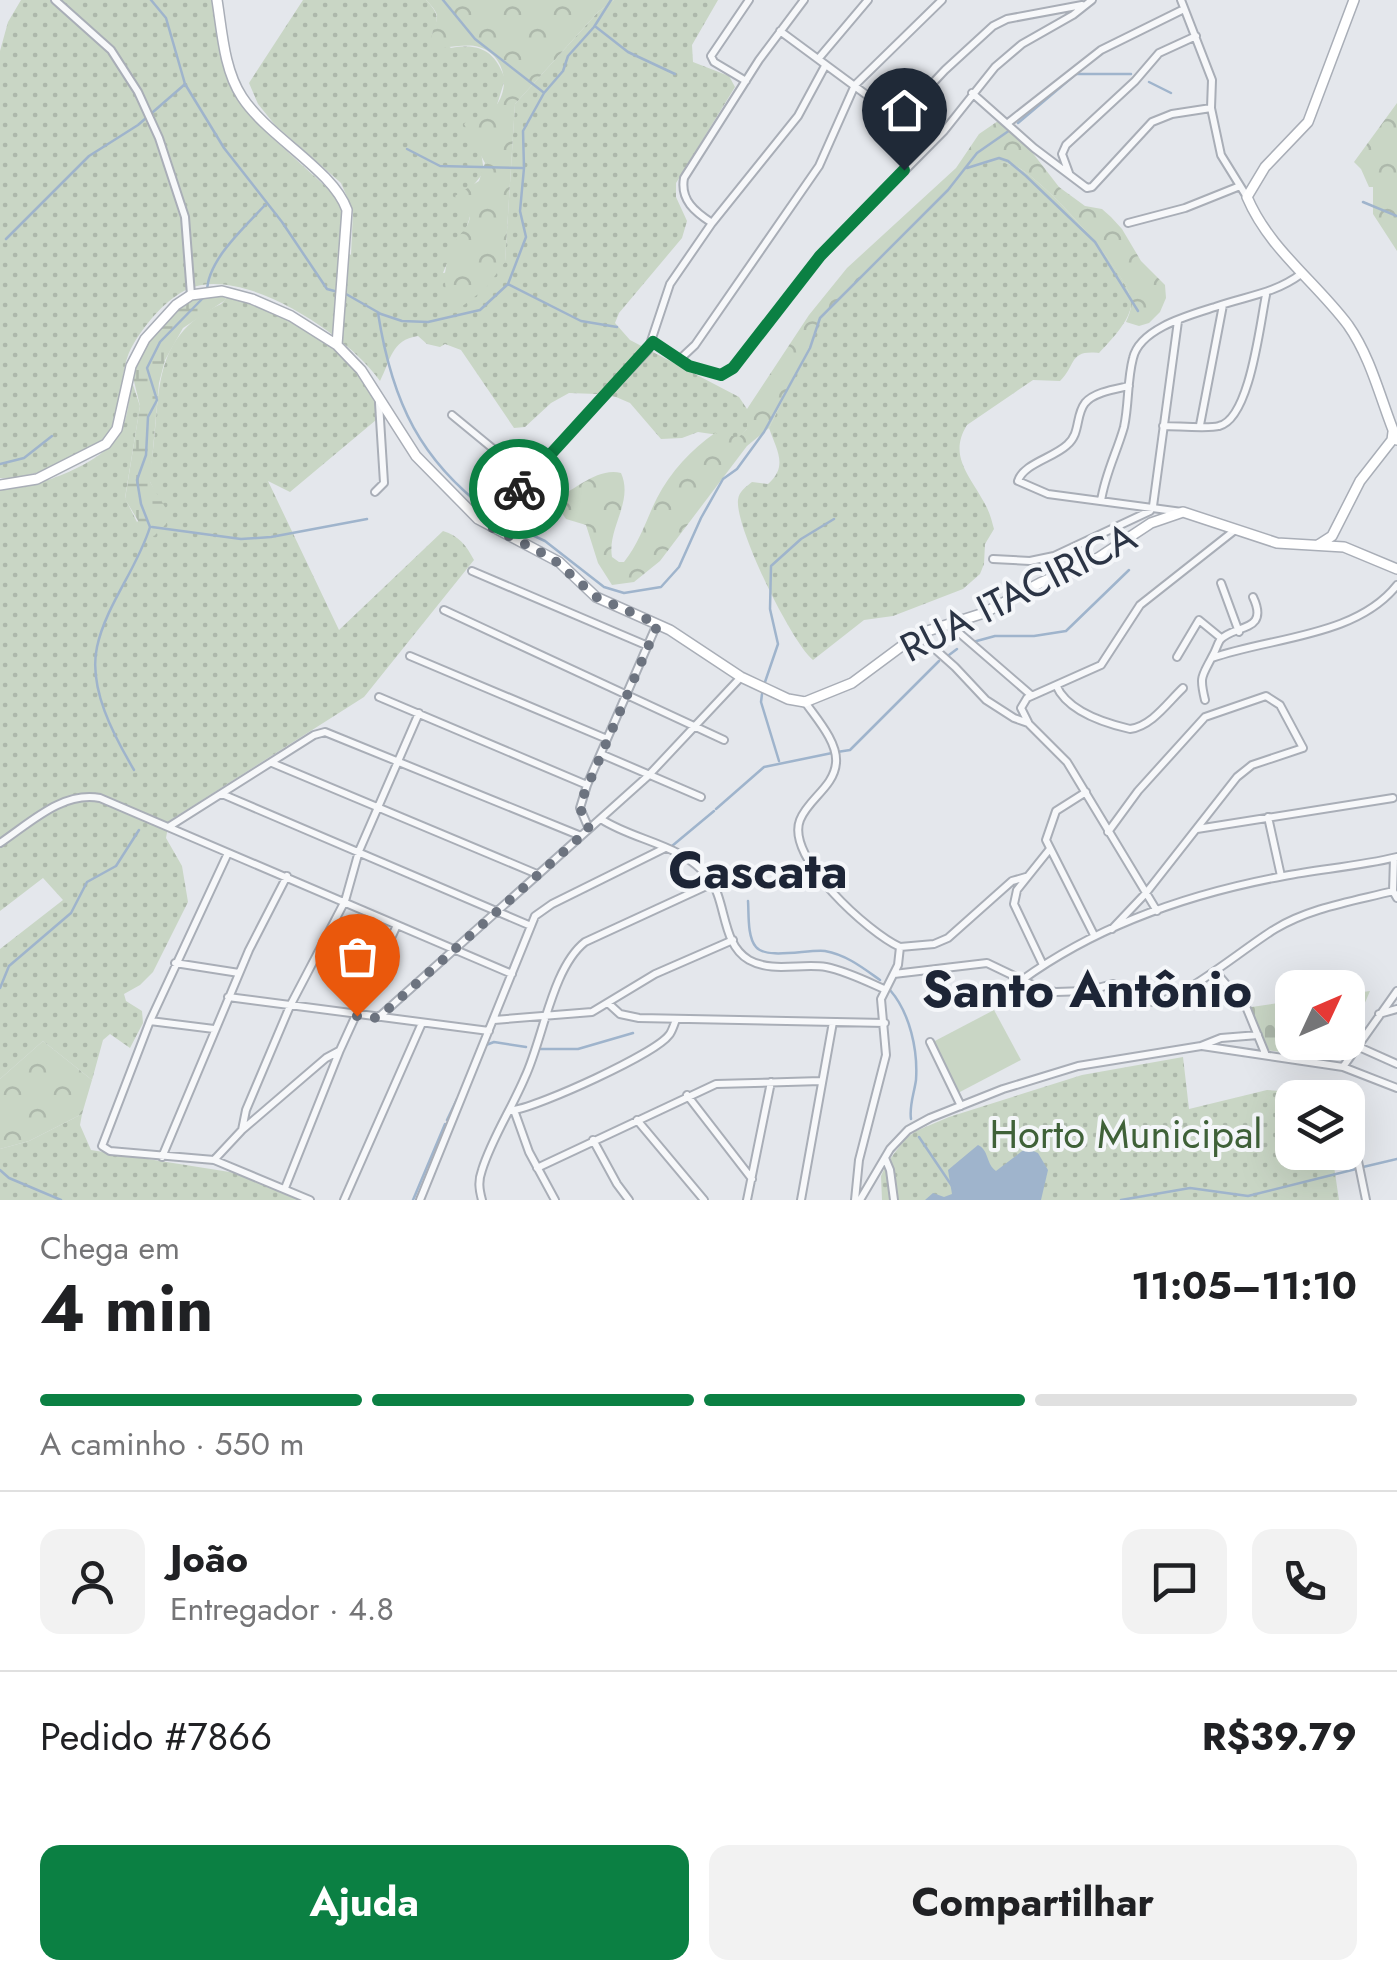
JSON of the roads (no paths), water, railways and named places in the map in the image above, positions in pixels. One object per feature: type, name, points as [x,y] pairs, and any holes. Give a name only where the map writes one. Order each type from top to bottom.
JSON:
[{"type":"street","points":[[54,0],[111,50],[138,92],[159,138],[186,217],[191,295]]},
{"type":"street","points":[[216,0],[229,64],[240,95],[267,127],[337,190],[344,202],[348,220],[338,345]]},
{"type":"street","points":[[746,81],[714,62],[712,54],[749,0]]},
{"type":"street","points":[[712,223],[688,203],[682,188],[684,178],[804,0]]},
{"type":"street","points":[[819,58],[868,0]]},
{"type":"street","points":[[679,360],[701,337],[813,176],[856,84],[940,0]]},
{"type":"street","points":[[653,342],[679,360],[714,375],[733,368],[820,256],[957,116],[972,93],[1022,44],[1073,16],[1092,0]]},
{"type":"street","points":[[899,119],[993,26],[1092,0]]},
{"type":"street","points":[[1181,0],[1212,80],[1211,108],[1221,154],[1263,229],[1353,333],[1393,441],[1360,481],[1327,541],[1313,547]]},
{"type":"street","points":[[1247,197],[1265,166],[1308,122],[1354,0]]},
{"type":"street","points":[[1008,124],[1101,50],[1184,9]]},
{"type":"street","points":[[780,31],[856,84],[929,146]]},
{"type":"street","points":[[1069,174],[1062,154],[1066,146],[1136,80],[1159,52],[1196,36]]},
{"type":"street","points":[[491,527],[533,474],[653,342],[659,310],[670,284],[712,223],[798,116],[825,66]]},
{"type":"street","points":[[972,93],[1087,188],[1152,122],[1172,114],[1211,108]]},
{"type":"street","points":[[1128,223],[1185,208],[1240,186]]},
{"type":"street","points":[[1101,501],[1106,474],[1124,425],[1137,347],[1178,321],[1266,294],[1301,274]]},
{"type":"street","points":[[0,485],[37,479],[106,444],[122,414],[135,353],[158,323],[191,295],[222,291],[252,299],[291,316],[338,345],[380,396],[416,456],[465,508],[491,527],[552,558],[596,597],[658,624],[772,693],[805,702],[830,741],[837,760],[830,780],[800,820],[798,838],[828,889],[900,947],[934,944],[948,938],[1012,881],[1026,877]]},
{"type":"street","points":[[1163,426],[1222,425],[1241,405],[1266,294]]},
{"type":"street","points":[[1200,425],[1224,304]]},
{"type":"street","points":[[1152,509],[1178,321]]},
{"type":"street","points":[[1129,386],[1086,402],[1074,438],[1018,477],[1022,484],[1038,492],[1183,512]]},
{"type":"street","points":[[375,492],[384,482],[378,424],[380,396]]},
{"type":"street","points":[[452,415],[533,474]]},
{"type":"street","points":[[993,559],[1030,561],[1054,556],[1152,509]]},
{"type":"street","name":"RUA ITACIRICA","points":[[805,702],[864,676],[918,634],[984,613],[1098,558],[1151,523],[1183,512],[1277,543],[1356,550]]},
{"type":"street","points":[[1028,723],[1022,708],[1031,695],[1101,664],[1140,604],[1237,528]]},
{"type":"street","points":[[1335,528],[1356,550],[1397,569]]},
{"type":"street","points":[[472,571],[648,646]]},
{"type":"street","points":[[1221,583],[1239,632]]},
{"type":"street","points":[[1212,658],[1248,645],[1316,632],[1354,618],[1374,608],[1397,585]]},
{"type":"street","points":[[1205,700],[1200,676],[1221,638],[1239,632],[1257,615],[1252,597]]},
{"type":"street","points":[[444,610],[724,740]]},
{"type":"street","points":[[1177,657],[1199,620],[1221,638]]},
{"type":"street","points":[[589,829],[580,808],[587,785],[658,624]]},
{"type":"street","points":[[950,624],[1031,695]]},
{"type":"street","points":[[918,634],[998,710],[1028,723],[1070,766],[1157,911]]},
{"type":"street","points":[[410,656],[607,739]]},
{"type":"street","points":[[378,1018],[648,776],[741,677]]},
{"type":"street","points":[[1056,685],[1079,710],[1130,729],[1154,717],[1183,688]]},
{"type":"street","points":[[1108,832],[1138,791],[1205,717],[1266,696],[1280,705],[1303,748],[1245,769],[1112,930]]},
{"type":"street","points":[[380,697],[587,785]]},
{"type":"street","points":[[242,1130],[246,1110],[290,1006],[344,901],[359,851],[419,713]]},
{"type":"street","points":[[170,826],[314,735],[329,732],[580,836]]},
{"type":"street","points":[[600,754],[700,797]]},
{"type":"street","points":[[271,762],[536,874]]},
{"type":"street","points":[[1086,792],[1056,811],[1047,834],[1049,850],[1094,935]]},
{"type":"street","points":[[221,794],[531,926]]},
{"type":"street","points":[[0,843],[60,803],[80,796],[100,798],[512,974]]},
{"type":"street","points":[[1196,829],[1394,798]]},
{"type":"street","points":[[1268,817],[1282,876]]},
{"type":"street","points":[[600,819],[665,848],[702,870],[713,883],[732,940],[743,956],[754,963],[828,968],[884,988]]},
{"type":"street","points":[[420,1200],[531,926],[543,910],[665,848]]},
{"type":"street","points":[[1044,965],[1014,904],[1017,890],[1049,850]]},
{"type":"street","points":[[228,852],[150,1021],[102,1146],[106,1151],[214,1160],[310,1200]]},
{"type":"street","points":[[894,974],[986,963],[1022,980],[1056,992],[1086,991],[1113,984],[1142,999],[1158,1002],[1215,971],[1275,928],[1300,916],[1395,894],[1396,858],[1282,876],[1209,893],[1094,935],[1022,980]]},
{"type":"street","points":[[162,1156],[214,1028],[287,876]]},
{"type":"street","points":[[482,1200],[478,1186],[485,1160],[512,1110],[563,972],[576,950],[713,883]]},
{"type":"street","points":[[284,1188],[340,1050],[397,925]]},
{"type":"street","points":[[494,1020],[582,1014],[655,974],[732,940]]},
{"type":"street","points":[[858,1200],[859,1160],[886,1055],[881,999],[894,974],[900,947]]},
{"type":"street","points":[[175,963],[239,973]]},
{"type":"street","points":[[1215,971],[1248,1009],[1265,1054]]},
{"type":"street","points":[[1365,1037],[1397,990]]},
{"type":"street","points":[[228,997],[490,1032]]},
{"type":"street","points":[[608,1003],[620,1014],[676,1020],[885,1022]]},
{"type":"street","points":[[1378,1014],[1397,1009]]},
{"type":"street","points":[[512,1110],[539,1104],[633,1060],[666,1039],[676,1020]]},
{"type":"street","points":[[150,1021],[214,1028]]},
{"type":"street","points":[[800,1200],[834,1022]]},
{"type":"street","points":[[344,1200],[422,1023]]},
{"type":"street","points":[[858,1200],[884,1157],[908,1130],[961,1106],[1078,1066],[1258,1034]]},
{"type":"street","points":[[930,1042],[961,1106]]},
{"type":"street","points":[[1201,1046],[1343,1068],[1397,1088]]},
{"type":"street","points":[[214,1160],[242,1130],[340,1050]]},
{"type":"street","points":[[1365,1050],[1397,1064]]},
{"type":"street","points":[[1343,1068],[1349,1060]]},
{"type":"street","points":[[537,1168],[687,1095],[725,1082],[822,1081]]},
{"type":"street","points":[[748,1200],[771,1082]]},
{"type":"street","points":[[687,1095],[752,1179]]},
{"type":"street","points":[[512,1110],[555,1200]]},
{"type":"street","points":[[637,1120],[704,1200]]},
{"type":"street","points":[[592,1140],[629,1200]]},
{"type":"street","points":[[884,1157],[892,1176],[894,1200]]},
{"type":"street","points":[[1360,1170],[1366,1200]]},
{"type":"water","points":[[978,1145],[996,1171],[1026,1148],[1038,1153],[1048,1170],[1041,1200],[925,1200],[933,1193],[944,1197],[952,1194],[948,1170]]},
{"type":"waterway","points":[[151,0],[166,18],[185,84],[224,148],[282,222],[327,289],[338,292]]},
{"type":"waterway","points":[[443,0],[475,39],[543,92]]},
{"type":"waterway","points":[[346,294],[381,314],[402,321],[428,322],[480,310],[508,284],[526,237],[520,211],[523,131],[544,93],[563,71],[568,56],[611,0]]},
{"type":"waterway","points":[[596,27],[628,52],[675,74]]},
{"type":"waterway","points":[[1018,123],[1076,74],[1131,74]]},
{"type":"waterway","points":[[1149,82],[1171,93]]},
{"type":"waterway","points":[[6,239],[89,156],[138,125],[184,85]]},
{"type":"waterway","points":[[502,521],[545,541],[604,587],[624,593],[661,587],[679,567],[723,479],[737,469],[764,432],[810,348],[820,318],[948,190],[977,153],[1010,130]]},
{"type":"waterway","points":[[407,149],[440,166],[522,168]]},
{"type":"waterway","points":[[967,168],[999,158],[1026,176],[1095,242],[1138,311]]},
{"type":"waterway","points":[[1363,202],[1397,216]]},
{"type":"waterway","points":[[207,292],[220,256],[265,205]]},
{"type":"waterway","points":[[508,284],[581,321],[617,327]]},
{"type":"waterway","points":[[134,770],[99,695],[97,647],[107,616],[150,527],[137,480],[146,455],[148,417],[157,400],[147,368],[160,342],[203,298]]},
{"type":"waterway","points":[[378,313],[392,375],[414,428],[447,474],[495,516]]},
{"type":"waterway","points":[[0,464],[24,458],[52,436]]},
{"type":"waterway","points":[[152,527],[241,539],[367,519]]},
{"type":"waterway","points":[[765,682],[778,644],[770,609],[771,566],[801,539],[834,519]]},
{"type":"waterway","points":[[973,642],[995,636],[1066,631],[1129,570]]},
{"type":"waterway","points":[[949,655],[957,649]]},
{"type":"waterway","points":[[837,752],[850,750],[939,661]]},
{"type":"waterway","points":[[762,694],[779,761]]},
{"type":"waterway","points":[[716,809],[764,767],[832,753]]},
{"type":"waterway","points":[[672,846],[714,811]]},
{"type":"waterway","points":[[0,988],[9,966],[71,913],[87,882],[116,866],[139,830]]},
{"type":"waterway","points":[[586,891],[641,863]]},
{"type":"waterway","points":[[748,901],[751,937],[761,951],[825,951],[854,962],[880,980]]},
{"type":"waterway","points":[[890,990],[908,1021],[914,1044],[916,1080],[911,1119]]},
{"type":"waterway","points":[[541,1049],[578,1049],[633,1033]]},
{"type":"waterway","points":[[486,1045],[494,1042],[526,1047]]},
{"type":"waterway","points":[[447,1120],[457,1099]]},
{"type":"waterway","points":[[413,1200],[445,1124]]},
{"type":"waterway","points":[[919,1137],[954,1189]]},
{"type":"waterway","points":[[1365,1167],[1397,1159]]},
{"type":"waterway","points":[[0,1170],[9,1178],[61,1200]]},
{"type":"waterway","points":[[1121,1200],[1190,1188],[1248,1196],[1352,1170]]},
{"type":"district","name":"Cascata","points":[[758,870]]},
{"type":"district","name":"Santo Antônio","points":[[1087,989]]},
{"type":"park label","name":"Horto Municipal","points":[[1126,1134]]}]
